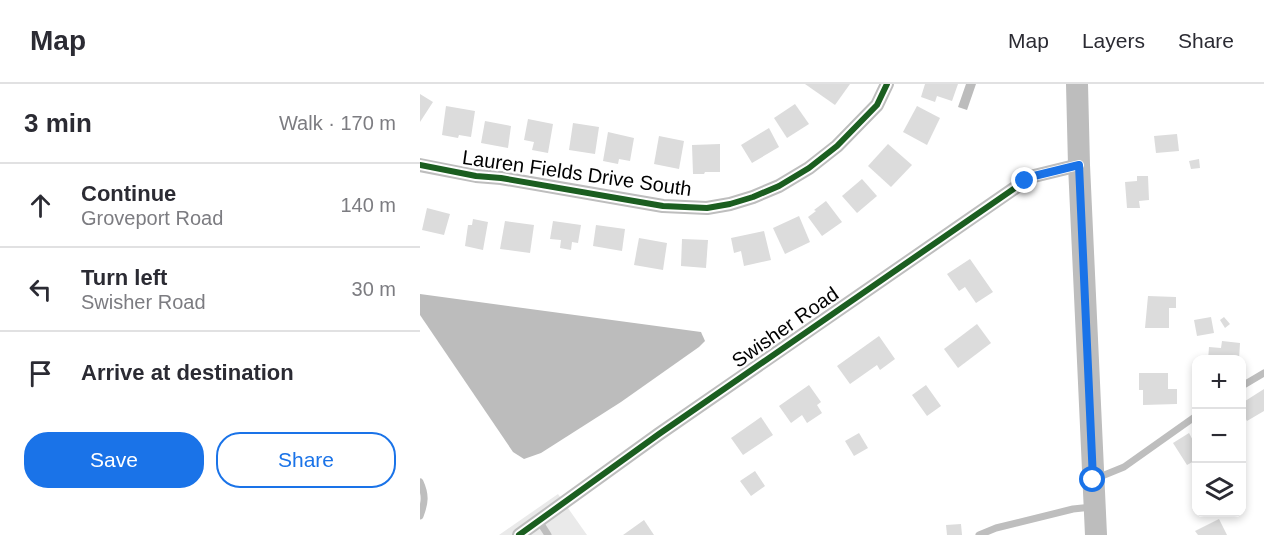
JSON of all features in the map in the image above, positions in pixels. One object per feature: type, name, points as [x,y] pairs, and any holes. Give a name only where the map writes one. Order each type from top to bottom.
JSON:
[{"type":"main road","points":[[1077,84],[1095,535]]},
{"type":"street","name":"Lauren Fields Drive South","points":[[420,165],[663,206],[707,208],[753,197],[779,186],[809,168],[837,146],[877,105],[887,84]]},
{"type":"street","name":"Swisher Road","points":[[519,535],[659,434],[1025,181],[1034,176],[1079,165]]},
{"type":"lane","points":[[1246,384],[1264,373]]},
{"type":"lane","points":[[1093,480],[1124,467],[1192,419]]},
{"type":"lane","points":[[420,482],[424,491],[424,507],[420,516]]},
{"type":"lane","points":[[979,535],[1051,514],[1094,506]]},
{"type":"lane","points":[[539,521],[548,535]]},
{"type":"shaded area","points":[[966,84],[976,84],[967,110],[958,107]]},
{"type":"shaded area","points":[[420,294],[701,332],[705,341],[621,402],[541,453],[524,459],[513,452],[420,315]]},
{"type":"shaded area","points":[[558,494],[587,535],[499,535]]},
{"type":"building","points":[[805,84],[850,84],[835,105]]},
{"type":"building","points":[[925,84],[958,84],[952,101],[937,96],[935,102],[921,97]]},
{"type":"building","points":[[420,94],[433,102],[420,122]]},
{"type":"building","points":[[795,104],[809,124],[787,138],[774,118]]},
{"type":"building","points":[[446,106],[475,111],[471,137],[459,135],[458,138],[442,135]]},
{"type":"building","points":[[917,106],[940,118],[927,145],[903,132]]},
{"type":"building","points":[[528,119],[553,124],[548,153],[532,150],[534,142],[524,140]]},
{"type":"building","points":[[485,121],[511,126],[508,148],[481,143]]},
{"type":"building","points":[[573,123],[599,127],[595,154],[569,150]]},
{"type":"building","points":[[769,128],[779,147],[752,163],[741,145]]},
{"type":"building","points":[[608,132],[634,138],[630,161],[619,159],[618,164],[603,161]]},
{"type":"building","points":[[1177,134],[1179,151],[1156,153],[1154,136]]},
{"type":"building","points":[[659,136],[684,141],[679,169],[654,164]]},
{"type":"building","points":[[720,144],[720,172],[693,174],[692,145]]},
{"type":"building","points":[[888,144],[912,165],[891,187],[868,166]]},
{"type":"building","points":[[1199,159],[1200,168],[1191,169],[1189,161]]},
{"type":"building","points":[[1137,176],[1148,176],[1149,200],[1139,201],[1140,208],[1127,208],[1125,182],[1137,181]]},
{"type":"building","points":[[862,179],[877,196],[857,213],[842,196]]},
{"type":"building","points":[[826,201],[842,222],[822,236],[808,217]]},
{"type":"building","points":[[427,208],[450,214],[444,235],[422,230]]},
{"type":"building","points":[[799,216],[810,242],[785,254],[773,228]]},
{"type":"building","points":[[473,219],[488,222],[483,250],[465,246],[468,225],[472,225]]},
{"type":"building","points":[[505,221],[534,225],[530,253],[500,249]]},
{"type":"building","points":[[553,221],[581,225],[578,243],[572,242],[571,250],[560,248],[561,240],[550,239]]},
{"type":"building","points":[[596,225],[625,229],[622,251],[593,246]]},
{"type":"building","points":[[764,231],[771,260],[744,266],[741,251],[734,253],[731,238]]},
{"type":"building","points":[[639,238],[667,243],[663,270],[634,265]]},
{"type":"building","points":[[682,239],[708,240],[706,268],[681,266]]},
{"type":"building","points":[[970,259],[993,292],[976,303],[965,287],[959,291],[947,274]]},
{"type":"building","points":[[1148,296],[1176,297],[1176,308],[1169,308],[1169,328],[1145,328]]},
{"type":"building","points":[[1211,317],[1214,333],[1197,336],[1194,320]]},
{"type":"building","points":[[1224,317],[1230,324],[1225,328],[1220,320]]},
{"type":"building","points":[[977,324],[991,343],[958,368],[944,349]]},
{"type":"building","points":[[879,336],[895,359],[880,370],[877,365],[850,384],[837,366]]},
{"type":"building","points":[[1222,341],[1240,343],[1239,355],[1208,355],[1209,347],[1221,348]]},
{"type":"building","points":[[1139,373],[1168,373],[1168,389],[1177,389],[1177,404],[1143,405],[1143,390],[1139,390]]},
{"type":"building","points":[[809,385],[821,402],[817,405],[822,413],[807,423],[802,415],[791,423],[779,406]]},
{"type":"building","points":[[926,385],[941,406],[927,416],[912,395]]},
{"type":"building","points":[[1264,389],[1264,411],[1247,421],[1246,400]]},
{"type":"building","points":[[761,417],[773,435],[743,455],[731,438]]},
{"type":"building","points":[[859,433],[868,448],[854,456],[845,441]]},
{"type":"building","points":[[1189,433],[1192,439],[1192,462],[1187,465],[1173,443]]},
{"type":"building","points":[[755,471],[765,486],[751,496],[740,481]]},
{"type":"building","points":[[1219,519],[1227,535],[1198,535],[1195,531]]},
{"type":"building","points":[[644,520],[654,535],[623,535]]},
{"type":"building","points":[[961,524],[962,535],[947,535],[946,525]]},
{"type":"cycle path","points":[[420,165],[663,206],[707,208],[753,197],[779,186],[809,168],[837,146],[877,105],[887,84]]},
{"type":"cycle path","points":[[519,535],[659,434],[1025,181],[1034,176],[1079,165]]},
{"type":"route","points":[[1025,181],[1034,176],[1079,165],[1093,480]]}]
